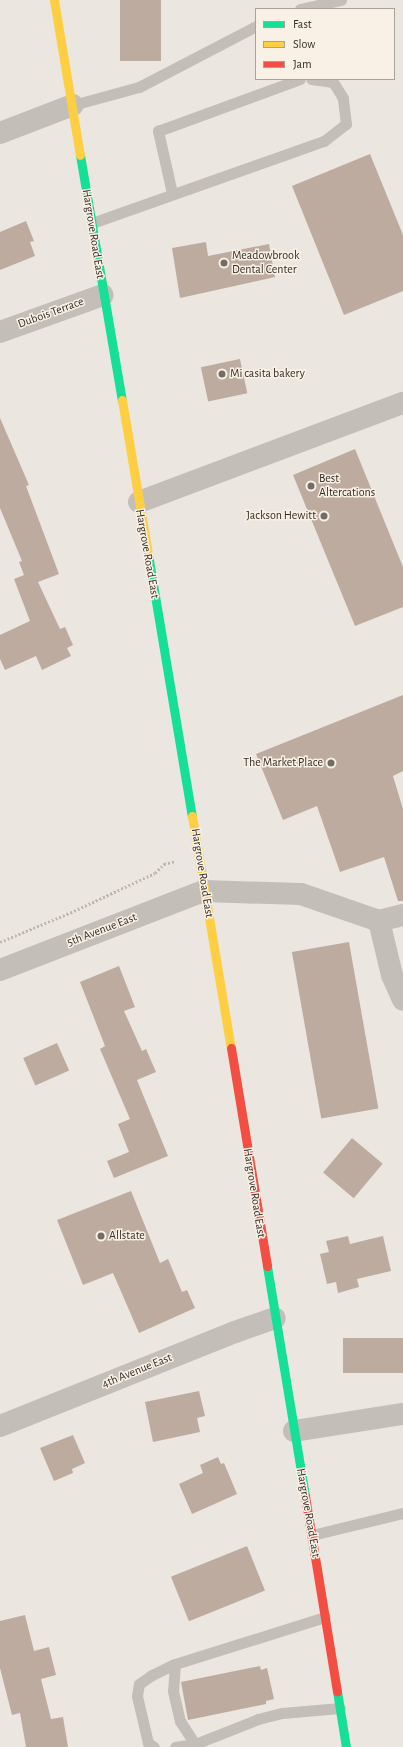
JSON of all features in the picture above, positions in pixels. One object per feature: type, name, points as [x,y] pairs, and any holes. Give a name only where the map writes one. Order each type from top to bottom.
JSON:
[{"type":"main road","name":"Hargrove Road East","points":[[54,0],[199,855],[346,1747]]},
{"type":"street","points":[[0,133],[73,105]]},
{"type":"street","name":"Dubois Terrace","points":[[0,332],[103,295]]},
{"type":"street","points":[[138,502],[403,403]]},
{"type":"street","points":[[204,891],[301,894],[378,921],[403,914]]},
{"type":"street","name":"5th Avenue East","points":[[0,970],[204,891]]},
{"type":"street","points":[[378,921],[392,975],[403,1000]]},
{"type":"street","name":"4th Avenue East","points":[[0,1426],[235,1332],[275,1318]]},
{"type":"street","points":[[294,1431],[403,1414]]},
{"type":"lane","points":[[305,8],[341,0]]},
{"type":"lane","points":[[73,105],[139,87],[255,27]]},
{"type":"lane","points":[[172,193],[158,131],[297,80]]},
{"type":"lane","points":[[92,223],[172,193],[324,141],[346,124],[343,98],[333,82],[318,80]]},
{"type":"lane","points":[[312,1535],[403,1513]]},
{"type":"lane","points":[[154,1747],[148,1743],[137,1696],[139,1684],[152,1675],[175,1664],[325,1617]]},
{"type":"lane","points":[[175,1664],[173,1691],[180,1721],[195,1744]]},
{"type":"lane","points":[[175,1747],[195,1744],[258,1719],[282,1713],[340,1708]]},
{"type":"path","points":[[0,942],[155,873],[164,864],[199,855]]},
{"type":"building","points":[[120,0],[161,0],[161,61],[120,61]]},
{"type":"building","points":[[370,154],[403,235],[403,291],[344,315],[292,186]]},
{"type":"building","points":[[26,221],[34,241],[30,242],[35,256],[0,270],[0,232]]},
{"type":"building","name":"Meadowbrook Dental Center","points":[[206,242],[208,256],[269,244],[275,277],[180,298],[172,248]]},
{"type":"building","name":"Mi casita bakery","points":[[240,359],[247,393],[208,402],[201,367]]},
{"type":"building","points":[[0,418],[29,485],[26,486],[59,574],[38,582],[60,629],[65,627],[73,645],[67,648],[71,656],[42,670],[36,656],[5,670],[0,659],[0,635],[30,621],[14,579],[24,575],[19,562],[22,561],[0,508]]},
{"type":"building","points":[[355,449],[403,567],[403,607],[355,626],[293,475]]},
{"type":"building","name":"The Market Place","points":[[403,695],[403,771],[393,776],[403,809],[403,901],[398,901],[384,857],[340,872],[317,806],[283,820],[256,754]]},
{"type":"building","points":[[349,942],[378,1108],[321,1119],[292,952]]},
{"type":"building","points":[[119,966],[135,1007],[124,1011],[142,1051],[146,1049],[156,1072],[137,1080],[168,1156],[114,1178],[107,1161],[129,1152],[118,1124],[130,1119],[100,1049],[105,1046],[80,982]]},
{"type":"building","points":[[57,1043],[69,1070],[35,1085],[23,1058]]},
{"type":"building","points":[[352,1138],[383,1164],[354,1198],[323,1172]]},
{"type":"building","points":[[131,1191],[160,1263],[168,1259],[182,1292],[187,1290],[195,1308],[139,1333],[113,1273],[83,1285],[57,1220]]},
{"type":"building","points":[[348,1236],[350,1244],[383,1236],[391,1271],[357,1279],[359,1287],[338,1293],[336,1282],[327,1284],[320,1254],[329,1252],[326,1241]]},
{"type":"building","points":[[343,1338],[403,1338],[403,1373],[343,1373]]},
{"type":"building","points":[[199,1391],[205,1416],[197,1418],[200,1432],[153,1442],[145,1402]]},
{"type":"building","points":[[73,1435],[85,1463],[72,1469],[73,1473],[54,1481],[40,1448]]},
{"type":"building","points":[[218,1457],[221,1464],[224,1463],[237,1494],[192,1514],[179,1484],[203,1473],[200,1465]]},
{"type":"building","points":[[247,1546],[265,1591],[189,1621],[171,1577]]},
{"type":"building","points":[[25,1615],[34,1651],[49,1647],[56,1675],[41,1679],[51,1719],[63,1717],[68,1747],[26,1747],[20,1713],[12,1715],[0,1668],[0,1621]]},
{"type":"building","points":[[260,1666],[261,1670],[267,1668],[274,1699],[266,1701],[266,1704],[188,1720],[181,1682]]},
{"type":"traffic: fast","points":[[80,155],[122,400]]},
{"type":"traffic: fast","points":[[148,554],[192,816]]},
{"type":"traffic: fast","points":[[267,1266],[305,1496]]},
{"type":"traffic: fast","points":[[337,1691],[346,1747]]},
{"type":"traffic: slow","points":[[54,0],[80,155]]},
{"type":"traffic: slow","points":[[122,400],[148,554]]},
{"type":"traffic: slow","points":[[192,816],[231,1048]]},
{"type":"traffic: jam","points":[[231,1048],[267,1266]]},
{"type":"traffic: jam","points":[[305,1496],[337,1691]]},
{"type":"place","name":"Meadowbrook Dental Center","points":[[224,263]]},
{"type":"place","name":"Mi casita bakery","points":[[222,374]]},
{"type":"place","name":"Best Altercations","points":[[311,486]]},
{"type":"place","name":"Jackson Hewitt","points":[[324,516]]},
{"type":"place","name":"The Market Place","points":[[331,763]]},
{"type":"place","name":"Allstate","points":[[101,1236]]}]
